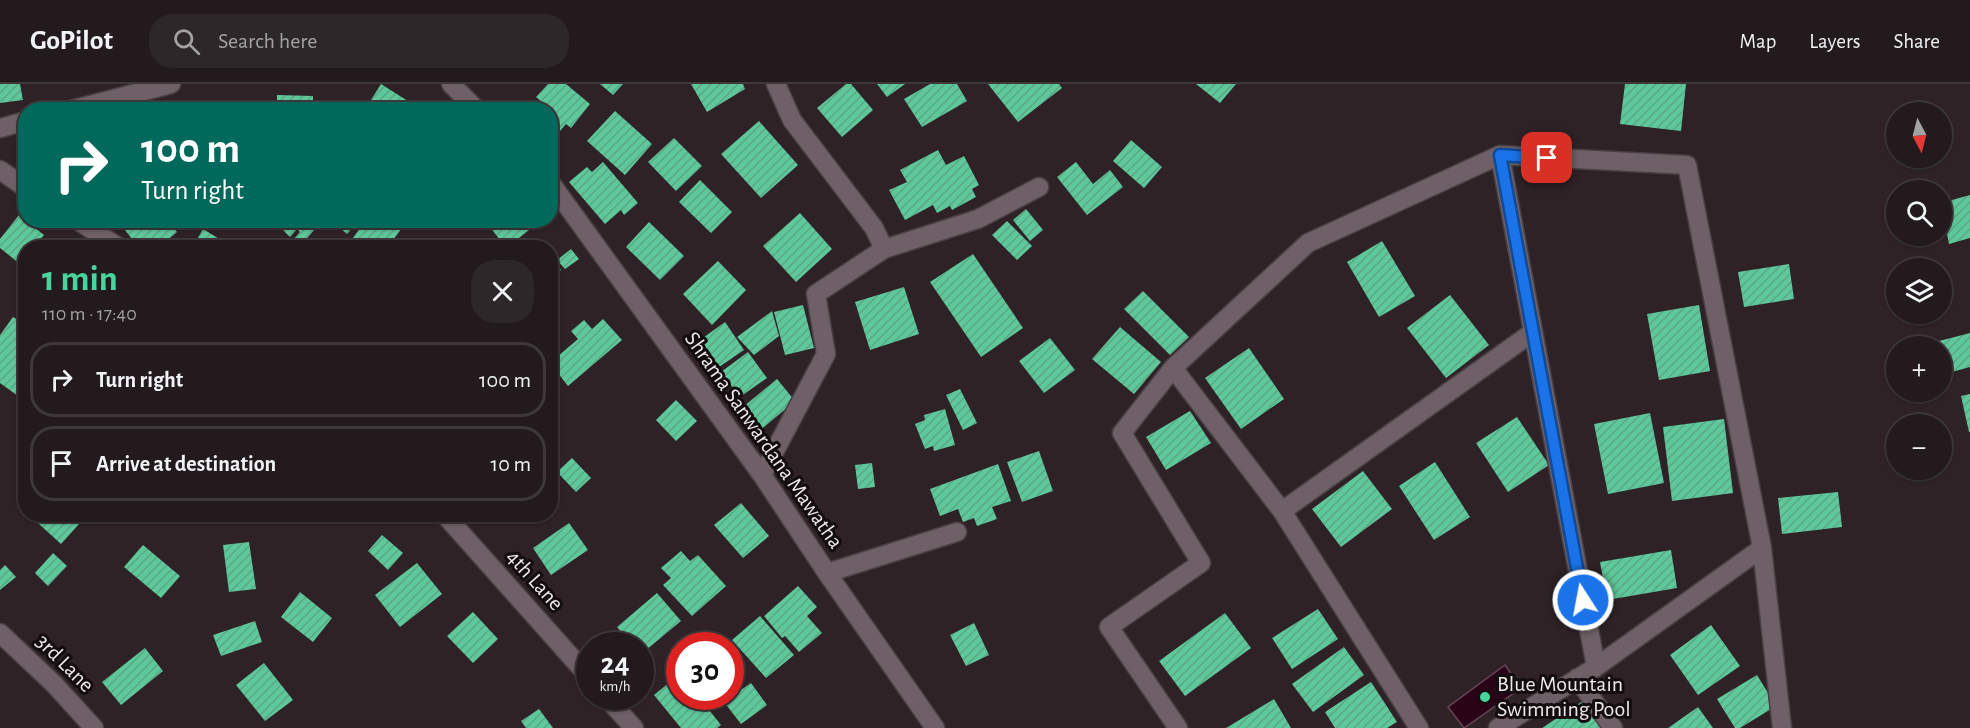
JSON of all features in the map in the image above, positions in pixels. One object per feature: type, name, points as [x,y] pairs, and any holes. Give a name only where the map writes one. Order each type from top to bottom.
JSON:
[{"type":"street","points":[[102,102],[171,84]]},
{"type":"street","points":[[451,84],[469,102]]},
{"type":"street","points":[[776,84],[792,120],[874,228],[884,249]]},
{"type":"street","points":[[0,128],[18,123]]},
{"type":"street","points":[[1500,155],[1596,667]]},
{"type":"street","points":[[1178,728],[1109,627],[1202,563],[1122,434],[1173,368],[1308,243],[1500,155],[1686,165],[1762,548],[1782,728]]},
{"type":"street","points":[[0,170],[18,182]]},
{"type":"street","points":[[762,475],[826,354],[816,294],[884,249],[978,219],[1039,187]]},
{"type":"street","name":"Shrama Sanwardana Mawatha","points":[[558,193],[762,475],[935,728]]},
{"type":"street","points":[[89,228],[108,240]]},
{"type":"street","points":[[1282,511],[1533,332]]},
{"type":"street","points":[[1173,368],[1282,511],[1419,728]]},
{"type":"street","name":"4th Lane","points":[[451,522],[576,662]]},
{"type":"street","points":[[827,573],[957,532]]},
{"type":"street","points":[[1498,728],[1596,667],[1762,548]]},
{"type":"street","name":"3rd Lane","points":[[0,633],[54,684],[94,728]]},
{"type":"street","points":[[1577,678],[1613,728]]},
{"type":"street","points":[[618,710],[634,728]]},
{"type":"shaded area","name":"Blue Mountain Swimming Pool","points":[[1505,665],[1521,688],[1464,728],[1448,707]]},
{"type":"building","points":[[0,84],[20,84],[23,100],[0,103]]},
{"type":"building","points":[[381,84],[409,102],[370,102]]},
{"type":"building","points":[[548,84],[566,84],[590,104],[571,128],[566,124],[558,133],[558,102],[542,102],[536,97]]},
{"type":"building","points":[[600,84],[623,84],[613,95]]},
{"type":"building","points":[[691,84],[743,84],[745,89],[707,112]]},
{"type":"building","points":[[846,84],[851,84],[873,110],[842,137],[817,108]]},
{"type":"building","points":[[877,84],[905,84],[887,97]]},
{"type":"building","points":[[930,84],[957,84],[967,101],[922,127],[904,99]]},
{"type":"building","points":[[988,84],[1059,84],[1062,88],[1018,122]]},
{"type":"building","points":[[1196,84],[1236,84],[1220,103]]},
{"type":"building","points":[[1625,84],[1686,84],[1681,131],[1620,124]]},
{"type":"building","points":[[277,95],[313,96],[313,102],[277,102]]},
{"type":"building","points":[[615,111],[652,144],[625,175],[587,141]]},
{"type":"building","points":[[759,121],[798,165],[761,198],[721,154]]},
{"type":"building","points":[[674,138],[702,166],[676,191],[648,162]]},
{"type":"building","points":[[1131,140],[1162,167],[1144,188],[1113,161]]},
{"type":"building","points":[[938,150],[946,165],[964,156],[979,185],[972,189],[976,197],[952,210],[950,206],[937,213],[933,205],[905,220],[889,190],[907,182],[900,170]]},
{"type":"building","points":[[603,162],[638,203],[624,215],[621,210],[605,224],[569,182],[587,167],[592,172]]},
{"type":"building","points":[[1076,162],[1093,184],[1110,170],[1123,187],[1087,215],[1057,177]]},
{"type":"building","points":[[700,180],[732,212],[711,233],[679,202]]},
{"type":"building","points":[[1970,195],[1970,238],[1952,243],[1952,200]]},
{"type":"building","points":[[1026,209],[1043,230],[1030,241],[1013,220]]},
{"type":"building","points":[[800,213],[832,249],[796,282],[763,246]]},
{"type":"building","points":[[18,216],[18,228],[35,228],[44,235],[40,240],[18,240],[18,262],[0,248],[0,239]]},
{"type":"building","points":[[1007,221],[1032,246],[1017,260],[992,235]]},
{"type":"building","points":[[649,222],[684,256],[660,280],[626,247]]},
{"type":"building","points":[[123,228],[174,228],[177,232],[168,240],[144,240],[143,238],[133,240]]},
{"type":"building","points":[[285,228],[316,228],[305,240],[293,240],[300,232],[297,229],[290,237],[283,230]]},
{"type":"building","points":[[340,228],[352,228],[347,234]]},
{"type":"building","points":[[360,228],[402,228],[393,240],[355,240],[353,238]]},
{"type":"building","points":[[491,228],[532,228],[516,240],[500,240]]},
{"type":"building","points":[[203,229],[221,240],[197,240]]},
{"type":"building","points":[[1382,241],[1415,296],[1379,317],[1347,262]]},
{"type":"building","points":[[571,249],[579,259],[565,269],[558,259]]},
{"type":"building","points":[[973,254],[1023,328],[981,357],[930,282]]},
{"type":"building","points":[[718,261],[746,290],[712,325],[683,294]]},
{"type":"building","points":[[1789,264],[1794,299],[1744,307],[1738,272]]},
{"type":"building","points":[[904,287],[919,334],[870,350],[855,302]]},
{"type":"building","points":[[1143,291],[1189,337],[1170,355],[1124,309]]},
{"type":"building","points":[[1450,295],[1489,345],[1446,378],[1407,328]]},
{"type":"building","points":[[803,305],[814,348],[785,355],[774,312]]},
{"type":"building","points":[[1699,305],[1710,371],[1659,380],[1647,314]]},
{"type":"building","points":[[772,311],[779,336],[754,355],[737,337]]},
{"type":"building","points":[[13,317],[18,320],[18,396],[0,383],[0,335]]},
{"type":"building","points":[[603,319],[622,340],[568,386],[558,373],[558,356],[578,339],[571,331],[584,320],[592,329]]},
{"type":"building","points":[[725,322],[744,350],[719,367],[700,340]]},
{"type":"building","points":[[1120,327],[1161,362],[1134,394],[1092,359]]},
{"type":"building","points":[[1970,333],[1970,367],[1952,372],[1952,338]]},
{"type":"building","points":[[1050,338],[1075,370],[1044,393],[1019,361]]},
{"type":"building","points":[[1249,348],[1284,399],[1241,429],[1205,378]]},
{"type":"building","points":[[748,352],[767,378],[740,397],[721,372]]},
{"type":"building","points":[[777,379],[795,401],[757,433],[738,411]]},
{"type":"building","points":[[960,389],[977,423],[963,430],[946,395]]},
{"type":"building","points":[[1970,394],[1970,432],[1969,432],[1961,396]]},
{"type":"building","points":[[676,400],[697,421],[676,441],[656,420]]},
{"type":"building","points":[[945,409],[955,445],[934,451],[933,446],[925,449],[915,424],[925,420],[924,415]]},
{"type":"building","points":[[1190,411],[1211,443],[1166,470],[1146,437]]},
{"type":"building","points":[[1650,413],[1664,483],[1608,494],[1594,424]]},
{"type":"building","points":[[1517,417],[1549,465],[1508,492],[1476,443]]},
{"type":"building","points":[[1724,419],[1733,493],[1672,501],[1663,427]]},
{"type":"building","points":[[1039,451],[1053,491],[1022,502],[1007,462]]},
{"type":"building","points":[[572,458],[591,478],[576,492],[558,471]]},
{"type":"building","points":[[1435,462],[1470,517],[1434,540],[1399,486]]},
{"type":"building","points":[[872,463],[875,487],[858,489],[855,465]]},
{"type":"building","points":[[998,464],[1011,501],[992,507],[997,519],[977,526],[974,518],[963,522],[958,509],[940,516],[930,489]]},
{"type":"building","points":[[1363,471],[1392,509],[1341,547],[1312,509]]},
{"type":"building","points":[[1838,492],[1842,527],[1782,534],[1778,498]]},
{"type":"building","points":[[741,503],[769,536],[743,558],[714,525]]},
{"type":"building","points":[[37,522],[81,522],[61,544]]},
{"type":"building","points":[[569,523],[588,550],[551,575],[533,548]]},
{"type":"building","points":[[382,535],[403,553],[388,570],[368,551]]},
{"type":"building","points":[[249,542],[256,589],[229,592],[223,545]]},
{"type":"building","points":[[143,545],[180,576],[161,598],[124,567]]},
{"type":"building","points":[[1671,550],[1677,588],[1607,600],[1600,562]]},
{"type":"building","points":[[681,551],[690,561],[698,555],[726,586],[692,616],[663,585],[671,578],[661,568]]},
{"type":"building","points":[[53,553],[67,566],[48,586],[35,573]]},
{"type":"building","points":[[417,563],[442,594],[400,627],[375,595]]},
{"type":"building","points":[[5,565],[16,577],[0,590],[0,570]]},
{"type":"building","points":[[798,586],[817,607],[807,616],[822,633],[799,652],[785,636],[782,638],[764,616]]},
{"type":"building","points":[[300,592],[332,618],[313,642],[281,617]]},
{"type":"building","points":[[657,593],[681,621],[654,643],[654,632],[621,632],[617,627]]},
{"type":"building","points":[[1318,609],[1338,639],[1292,669],[1272,638]]},
{"type":"building","points":[[473,612],[498,639],[473,663],[447,636]]},
{"type":"building","points":[[1225,613],[1251,648],[1185,696],[1159,661]]},
{"type":"building","points":[[760,616],[794,655],[766,678],[744,653],[744,632],[741,632]]},
{"type":"building","points":[[255,621],[262,642],[221,656],[213,635]]},
{"type":"building","points":[[974,623],[989,655],[966,666],[950,635]]},
{"type":"building","points":[[1711,625],[1740,666],[1698,695],[1670,655]]},
{"type":"building","points":[[1344,647],[1364,675],[1313,712],[1292,684]]},
{"type":"building","points":[[145,648],[163,671],[121,705],[102,682]]},
{"type":"building","points":[[264,663],[293,700],[265,721],[236,685]]},
{"type":"building","points":[[1757,675],[1776,706],[1740,728],[1735,728],[1717,699]]},
{"type":"building","points":[[1371,682],[1397,722],[1387,728],[1335,728],[1325,712]]},
{"type":"building","points":[[751,683],[767,705],[741,724],[730,710],[744,710],[744,688]]},
{"type":"building","points":[[666,685],[666,710],[654,695]]},
{"type":"building","points":[[1274,699],[1291,728],[1226,728]]},
{"type":"building","points":[[1586,699],[1605,728],[1542,728]]},
{"type":"building","points":[[1698,707],[1713,728],[1668,728]]},
{"type":"building","points":[[539,709],[553,728],[526,728],[521,721]]},
{"type":"building","points":[[666,710],[709,710],[721,725],[717,728],[681,728]]},
{"type":"place","name":"Blue Mountain Swimming Pool","points":[[1485,697]]},
{"type":"route","points":[[1547,158],[1500,155],[1583,600]]}]
